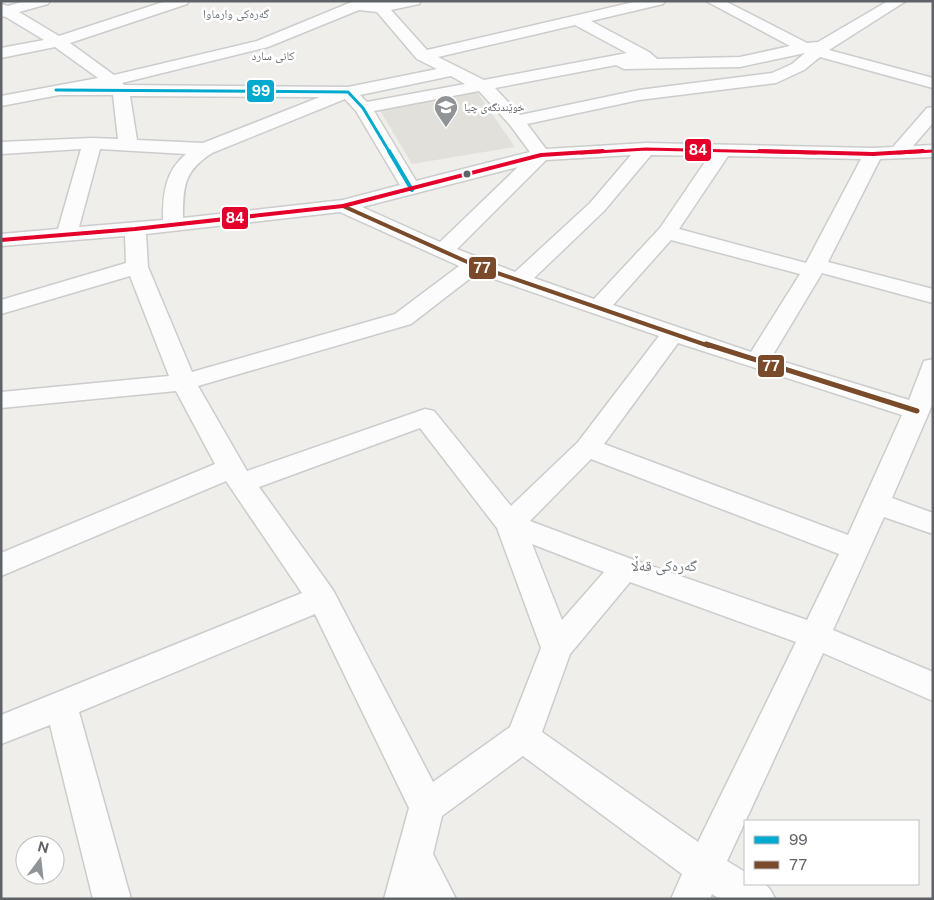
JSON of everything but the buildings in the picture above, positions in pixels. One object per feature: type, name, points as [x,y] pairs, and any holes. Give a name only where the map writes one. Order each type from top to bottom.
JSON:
[{"type":"street","points":[[3,10],[43,1]]},
{"type":"street","points":[[1,53],[56,42],[182,1]]},
{"type":"street","points":[[116,85],[262,44],[369,4],[414,1]]},
{"type":"street","points":[[422,56],[579,21],[658,1]]},
{"type":"street","points":[[712,1],[816,47],[933,83]]},
{"type":"street","points":[[442,252],[540,155],[567,132],[639,95],[767,80],[792,71],[816,47],[899,1]]},
{"type":"street","points":[[369,4],[422,56],[485,86],[516,121],[540,155]]},
{"type":"street","points":[[3,10],[56,42],[116,85],[128,144]]},
{"type":"street","points":[[579,21],[650,59]]},
{"type":"street","points":[[364,108],[598,64],[650,59],[740,62],[816,47]]},
{"type":"street","points":[[173,225],[173,189],[176,178],[186,162],[205,149],[348,92],[452,70]]},
{"type":"street","points":[[1,101],[56,90],[116,85],[348,92],[364,108],[412,190]]},
{"type":"street","points":[[898,153],[933,112]]},
{"type":"street","points":[[516,121],[646,149],[873,154],[933,151]]},
{"type":"street","points":[[1,148],[92,143],[205,149]]},
{"type":"street","points":[[66,236],[92,143]]},
{"type":"street","points":[[519,280],[597,207],[646,149]]},
{"type":"street","points":[[598,308],[667,232],[722,151]]},
{"type":"street","points":[[757,362],[814,268],[873,154]]},
{"type":"street","points":[[1,240],[66,236],[343,206],[412,190],[540,155]]},
{"type":"street","points":[[343,206],[474,265],[673,334],[757,362],[924,405]]},
{"type":"street","points":[[136,229],[136,267],[184,382],[237,475],[322,598],[427,807],[417,887]]},
{"type":"street","points":[[667,232],[933,296]]},
{"type":"street","points":[[1,400],[184,382],[403,319],[474,265]]},
{"type":"street","points":[[2,303],[136,267]]},
{"type":"street","points":[[510,524],[587,448],[673,334]]},
{"type":"street","points":[[697,884],[924,405],[933,366]]},
{"type":"street","points":[[1,565],[237,475],[425,418],[510,524],[557,648]]},
{"type":"street","points":[[587,448],[856,549]]},
{"type":"street","points":[[876,503],[933,524]]},
{"type":"street","points":[[510,524],[624,568],[816,636],[933,687]]},
{"type":"street","points":[[427,807],[522,737],[557,648],[624,568]]},
{"type":"street","points":[[1,730],[322,598]]},
{"type":"street","points":[[61,706],[112,899]]},
{"type":"street","points":[[522,737],[697,884],[756,899]]},
{"type":"shaded area","name":"خوێندنگەی چیا","points":[[477,92],[515,147],[412,164],[379,109]]},
{"type":"transit line","name":"99","points":[[56,90],[348,92],[363,108],[412,190]]},
{"type":"transit line","name":"84","points":[[1,240],[135,229],[343,206],[541,155],[646,149],[873,154],[933,151]]},
{"type":"transit line","name":"77","points":[[343,206],[474,265],[757,362],[917,411]]},
{"type":"place","name":"خوێندنگەی چیا","points":[[446,128]]},
{"type":"district","name":"گەرەکی وارماوا","points":[[236,14]]},
{"type":"district","name":"کانی سارد","points":[[273,56]]},
{"type":"district","name":"گەرەکی قەڵا","points":[[664,566]]}]
